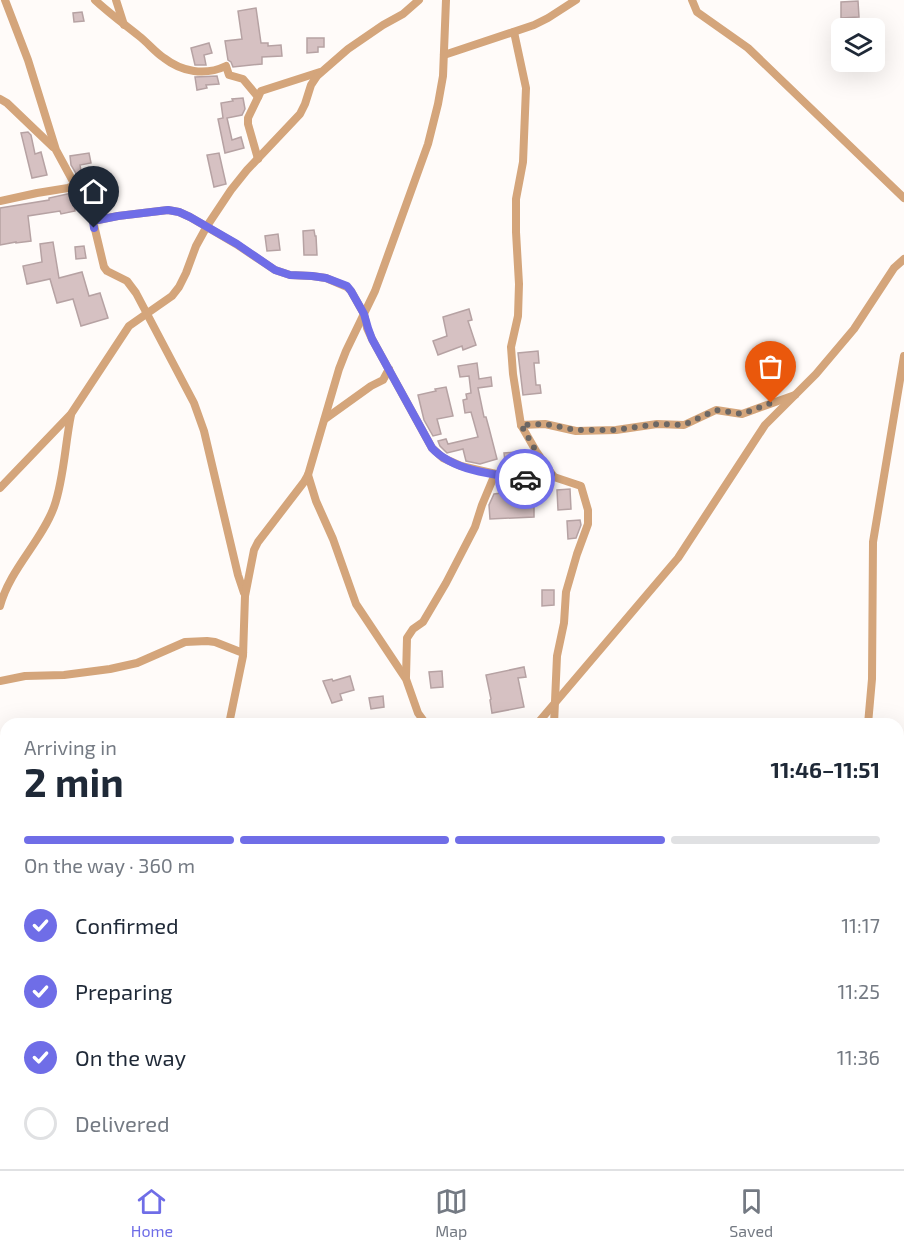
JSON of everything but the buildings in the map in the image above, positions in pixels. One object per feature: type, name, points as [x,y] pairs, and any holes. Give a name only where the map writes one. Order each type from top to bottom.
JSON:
[{"type":"street","points":[[4,0],[28,60],[56,150],[80,192],[93,221],[104,267],[107,271],[127,281],[192,396],[204,431],[245,596]]},
{"type":"street","points":[[95,0],[165,59],[187,70],[200,73],[226,66],[229,75],[243,79],[258,97]]},
{"type":"street","points":[[116,0],[124,25]]},
{"type":"street","points":[[0,488],[72,414],[129,326],[172,296],[179,287],[207,226],[231,190],[300,114],[311,85],[317,76],[348,49],[403,14],[419,0]]},
{"type":"street","points":[[230,718],[241,668],[245,596],[254,550],[308,475],[343,360],[375,291],[428,144],[438,104],[444,55],[446,0]]},
{"type":"street","points":[[444,55],[548,18],[576,0]]},
{"type":"street","points":[[692,0],[698,12],[748,48],[904,198]]},
{"type":"street","points":[[514,32],[526,88],[522,162],[516,199],[519,265],[518,316],[511,348],[513,374],[521,425],[554,477]]},
{"type":"street","points":[[258,159],[248,118],[261,92],[323,71]]},
{"type":"street","points":[[0,99],[56,150]]},
{"type":"street","points":[[0,201],[75,185]]},
{"type":"street","points":[[93,221],[168,210],[179,212],[237,244],[275,270],[290,275],[326,278],[341,283],[351,291],[364,314],[372,339],[432,448],[438,454],[461,466],[495,474],[526,479],[554,477],[581,486],[589,516],[566,592],[564,623],[557,656],[554,718]]},
{"type":"street","points":[[542,718],[678,558],[765,425],[816,374],[854,329],[894,268],[904,259]]},
{"type":"street","points":[[868,718],[872,679],[873,543],[904,356]]},
{"type":"street","points":[[324,419],[383,380],[389,369]]},
{"type":"street","points":[[383,380],[398,384]]},
{"type":"street","points":[[521,425],[545,424],[576,430],[616,430],[657,424],[684,425],[716,410],[742,414],[796,394]]},
{"type":"street","points":[[0,606],[13,576],[54,507],[72,414]]},
{"type":"street","points":[[406,679],[406,638],[412,629],[423,622],[446,583],[474,527],[495,474]]},
{"type":"street","points":[[308,475],[356,604],[406,679],[422,718]]},
{"type":"street","points":[[0,681],[25,676],[64,675],[110,669],[137,663],[185,642],[215,642],[243,653]]},
{"type":"street","points":[[417,718],[418,713]]},
{"type":"way so far","points":[[525,479],[554,477],[521,425],[545,424],[576,430],[616,430],[657,424],[684,425],[716,410],[742,414],[771,403]]},
{"type":"route","points":[[94,228],[93,221],[118,216],[168,210],[179,212],[237,244],[283,274],[326,278],[347,286],[364,314],[372,339],[432,448],[443,458],[461,466],[525,479]]}]
